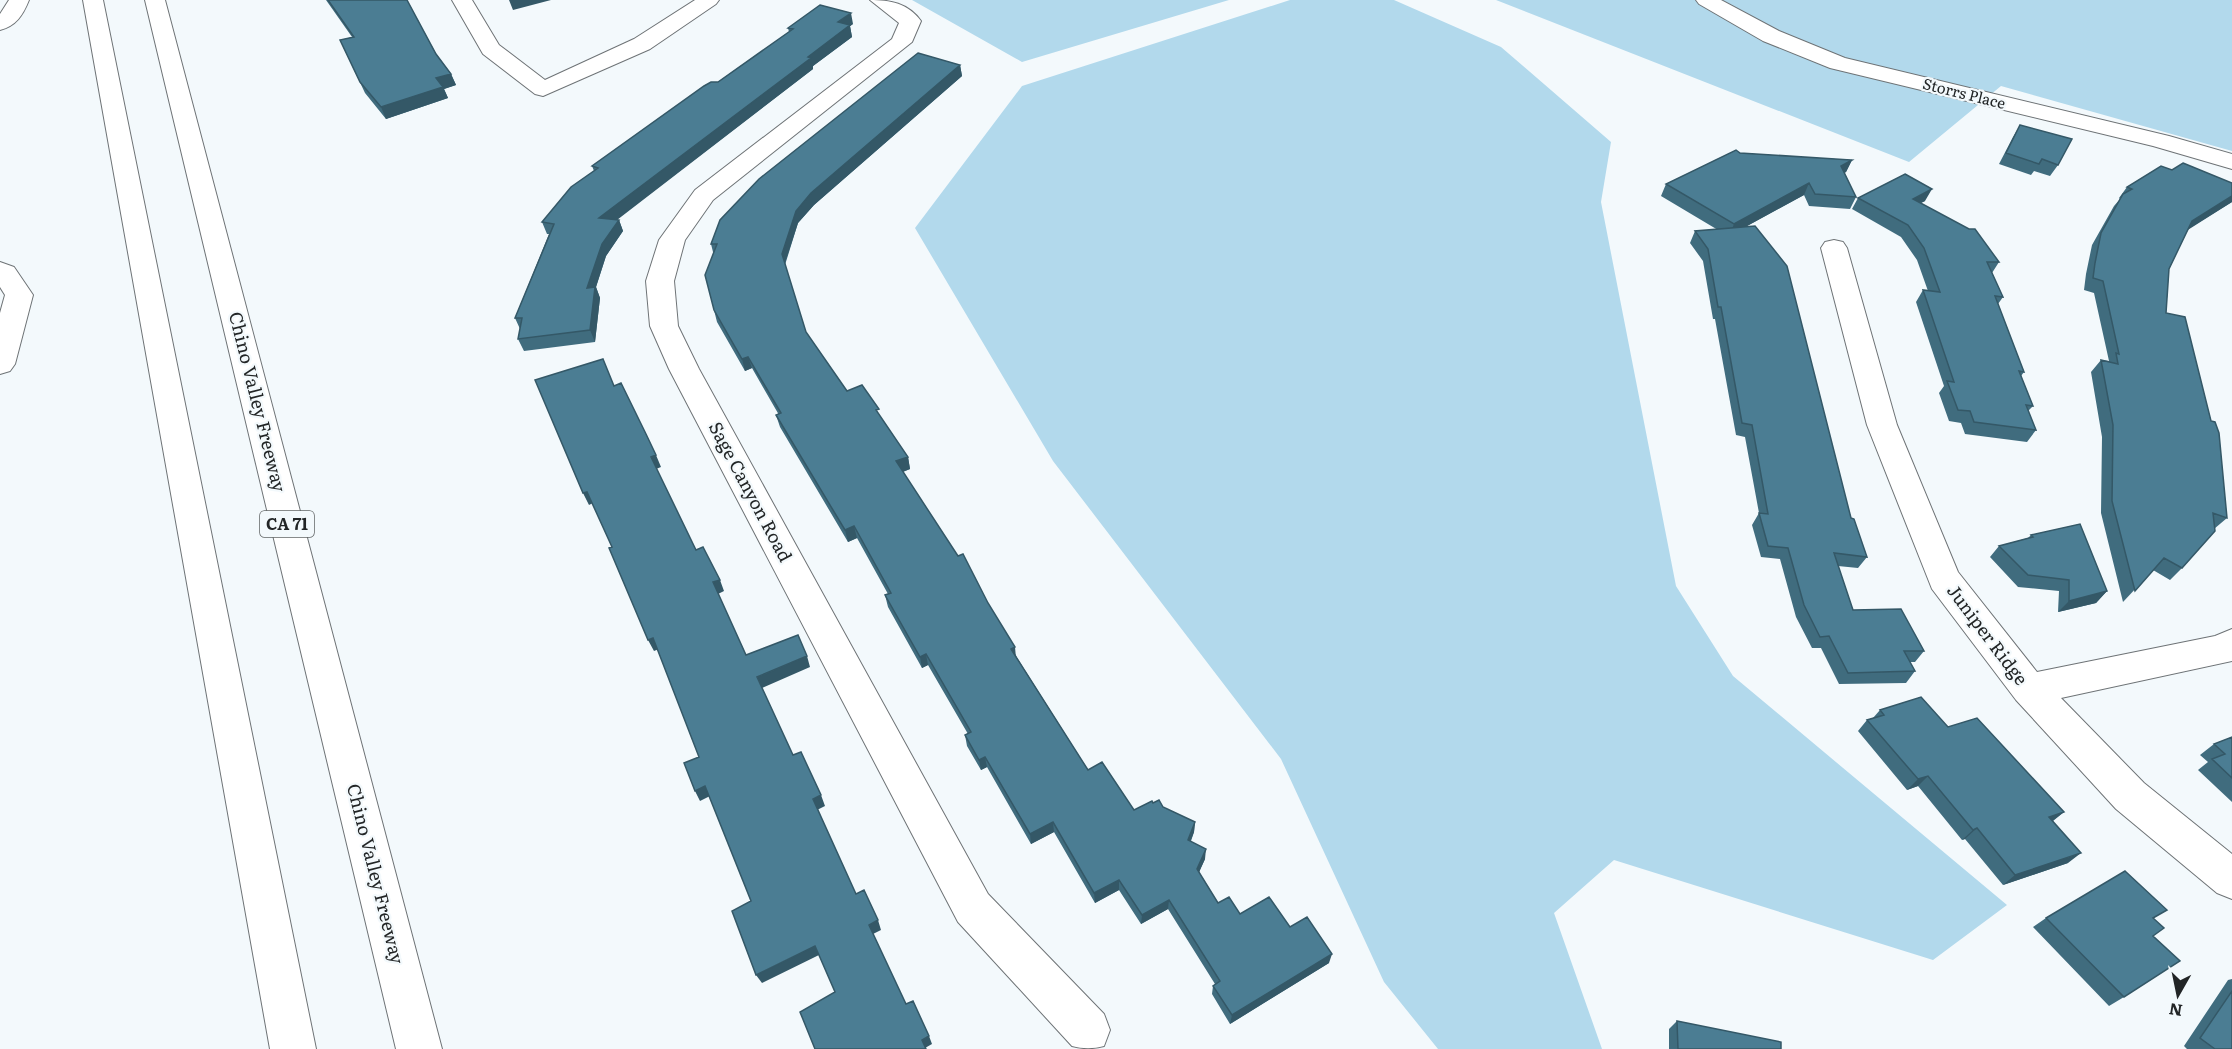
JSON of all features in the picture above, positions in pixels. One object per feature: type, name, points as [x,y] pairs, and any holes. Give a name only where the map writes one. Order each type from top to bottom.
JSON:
[{"type":"main road","points":[[0,24],[13,14],[19,0]]},
{"type":"main road","points":[[93,0],[293,1049]]},
{"type":"main road","name":"Chino Valley Freeway","points":[[155,0],[419,1049]]},
{"type":"main road","points":[[462,0],[491,49],[543,89],[642,44],[709,0]]},
{"type":"main road","name":"Sage Canyon Road","points":[[880,0],[910,21],[901,42],[704,195],[672,240],[660,281],[664,326],[690,379],[973,908],[1088,1030]]},
{"type":"main road","name":"Storrs Place","points":[[1706,0],[1771,36],[1838,63],[2161,141],[2232,162]]},
{"type":"main road","name":"Juniper Ridge","points":[[1834,248],[1882,425],[1944,579],[2028,689],[2130,796],[2232,879]]},
{"type":"main road","points":[[0,270],[19,295],[0,364]]},
{"type":"main road","points":[[2028,689],[2223,649],[2232,644]]},
{"type":"shaded area","points":[[912,0],[1229,0],[1022,62]]},
{"type":"shaded area","points":[[1290,0],[1394,0],[1501,47],[1611,142],[1601,202],[1676,586],[1733,676],[2007,905],[1933,960],[1614,860],[1554,913],[1602,1049],[1438,1049],[1384,982],[1281,759],[1053,461],[915,228],[1022,86]]},
{"type":"shaded area","points":[[1496,0],[2232,0],[2232,151],[2001,86],[1909,162]]},
{"type":"building","points":[[328,0],[407,0],[436,54],[451,74],[436,78],[443,87],[381,107],[360,82],[340,40],[354,37]]},
{"type":"building","points":[[820,5],[851,13],[838,22],[850,25],[808,57],[811,58],[599,218],[619,220],[602,244],[587,288],[595,287],[590,330],[518,339],[522,318],[515,318],[554,224],[542,222],[571,187],[598,168],[592,166],[704,86],[711,82],[718,82],[793,29],[788,28]]},
{"type":"building","points":[[918,53],[960,65],[811,193],[796,211],[782,254],[806,332],[847,391],[862,385],[879,409],[876,410],[908,457],[896,461],[958,556],[963,554],[988,603],[1015,647],[1011,649],[1088,770],[1102,762],[1134,810],[1159,800],[1163,807],[1195,822],[1188,840],[1206,849],[1197,869],[1218,903],[1229,897],[1240,914],[1269,897],[1290,927],[1307,917],[1332,954],[1232,1015],[1213,986],[1220,981],[1169,900],[1142,915],[1119,880],[1094,893],[1053,822],[1030,834],[985,757],[979,760],[965,735],[971,732],[926,654],[920,657],[885,595],[891,593],[854,526],[845,530],[776,415],[781,413],[748,357],[742,359],[714,310],[705,275],[717,244],[711,244],[720,220],[759,179]]},
{"type":"building","points":[[2020,125],[2072,139],[2058,165],[2042,159],[2039,164],[2006,153]]},
{"type":"building","points":[[1736,150],[1740,153],[1852,160],[1841,166],[1856,197],[1815,194],[1809,183],[1734,224],[1666,184]]},
{"type":"building","points":[[2183,163],[2232,183],[2232,196],[2192,221],[2169,269],[2166,313],[2185,317],[2211,421],[2215,422],[2219,433],[2227,518],[2213,513],[2215,531],[2182,568],[2164,558],[2135,591],[2112,501],[2113,425],[2101,360],[2118,364],[2116,353],[2119,354],[2103,281],[2093,278],[2101,233],[2123,194],[2132,189],[2127,187],[2161,166],[2172,170]]},
{"type":"building","points":[[1905,174],[1932,189],[1913,199],[1969,229],[1975,229],[1999,262],[1987,262],[2003,297],[1995,296],[2024,372],[2019,371],[2033,406],[2026,405],[2036,430],[1974,422],[1970,411],[1958,410],[1947,381],[1954,382],[1923,290],[1940,292],[1924,248],[1908,225],[1858,198]]},
{"type":"building","points":[[1755,226],[1787,266],[1851,518],[1854,519],[1867,557],[1834,553],[1853,610],[1901,609],[1924,651],[1904,651],[1915,671],[1848,673],[1829,636],[1820,637],[1804,605],[1788,548],[1768,546],[1759,513],[1768,514],[1752,425],[1742,423],[1708,249],[1695,231]]},
{"type":"building","points":[[603,359],[614,386],[621,383],[646,434],[656,455],[651,457],[696,550],[703,547],[720,580],[713,582],[746,655],[798,635],[807,656],[757,677],[793,755],[801,752],[821,795],[813,799],[856,894],[864,890],[878,920],[869,925],[906,1004],[913,1001],[929,1036],[922,1040],[926,1049],[815,1049],[800,1012],[835,992],[815,946],[756,975],[732,911],[751,901],[705,786],[695,791],[684,763],[699,757],[653,638],[648,640],[609,548],[612,547],[587,492],[583,493],[535,380]]},
{"type":"building","points":[[2080,524],[2107,591],[2069,601],[2069,580],[2028,575],[1999,546],[2033,537],[2031,535]]},
{"type":"building","points":[[1921,697],[1948,727],[1977,718],[2064,812],[2049,817],[2081,853],[2015,875],[1977,828],[1973,830],[1928,776],[1918,779],[1867,720],[1884,715],[1880,710]]},
{"type":"building","points":[[2232,737],[2232,778],[2212,759],[2225,754],[2214,744]]},
{"type":"building","points":[[2125,871],[2167,910],[2153,918],[2164,928],[2153,936],[2180,961],[2124,997],[2046,918]]},
{"type":"building","points":[[2232,991],[2232,1049],[2215,1049],[2200,1038]]},
{"type":"building","points":[[1677,1021],[1781,1042],[1781,1049],[1678,1049]]}]
